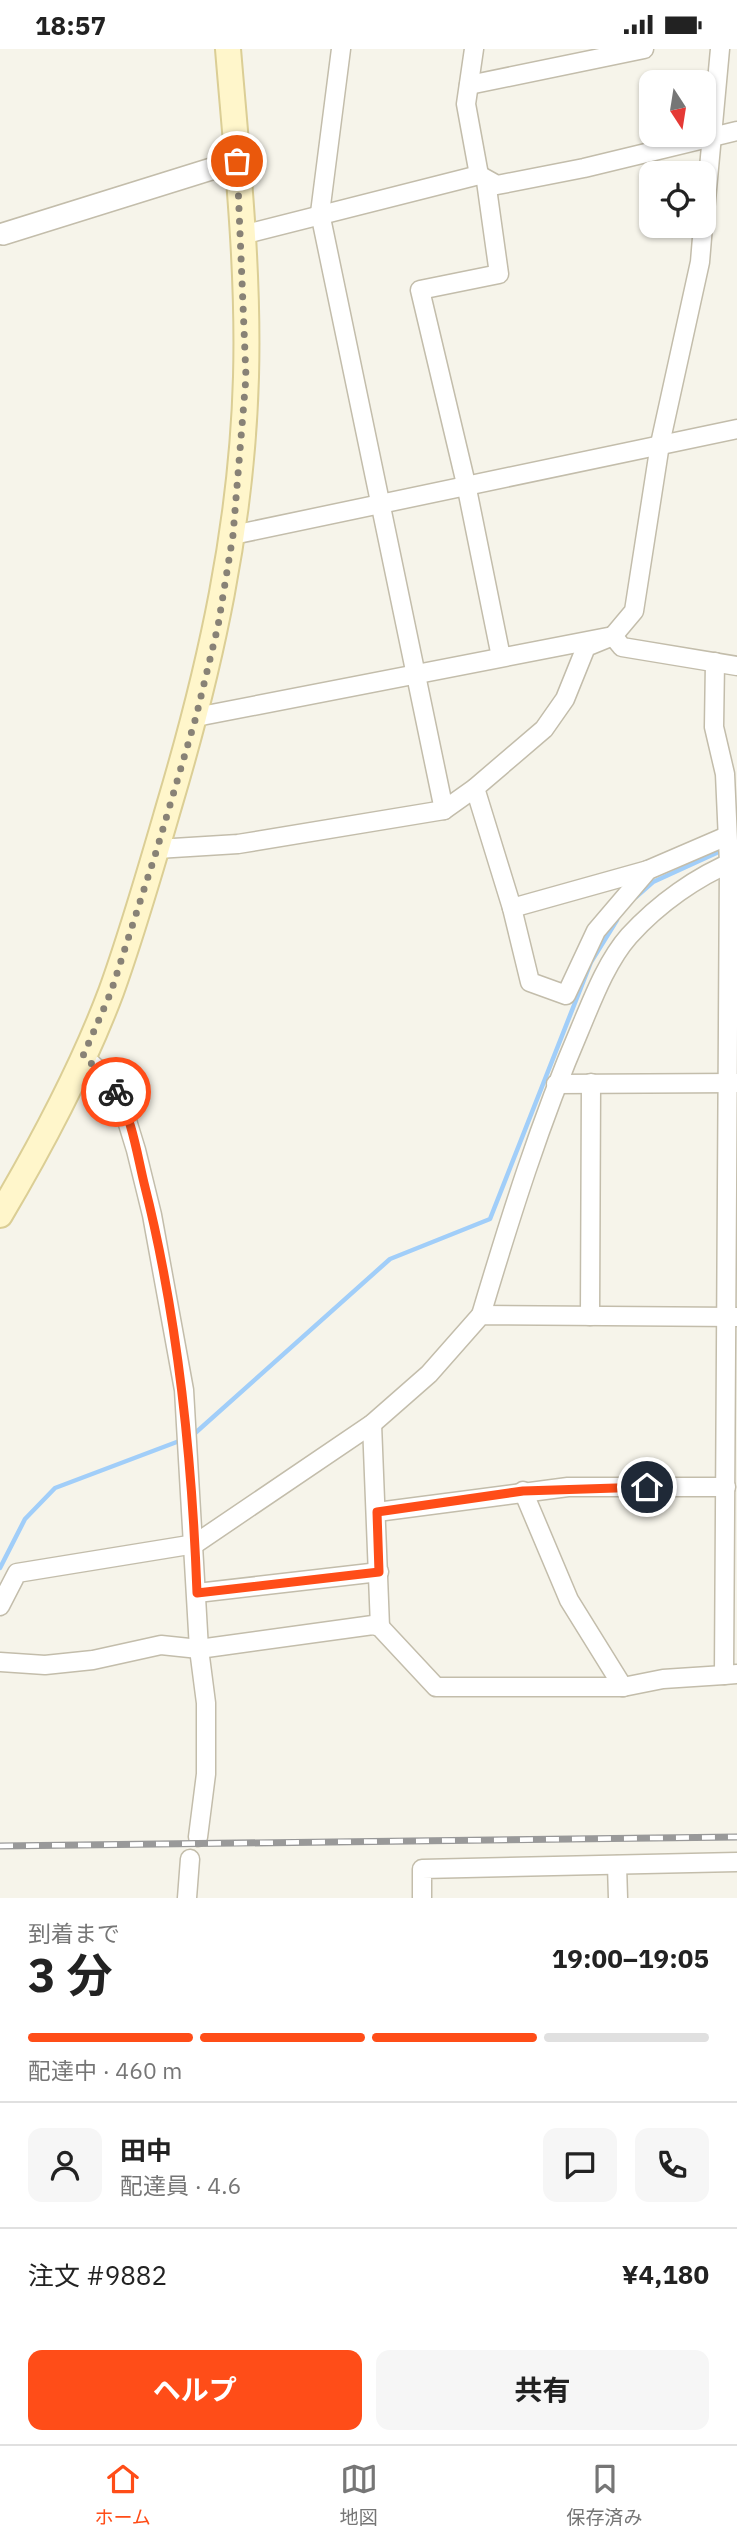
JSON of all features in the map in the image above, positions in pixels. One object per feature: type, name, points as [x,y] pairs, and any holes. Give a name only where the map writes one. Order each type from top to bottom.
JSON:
[{"type":"main road","points":[[0,1215],[83,1056],[111,992],[196,717],[218,626],[233,535],[246,377],[242,235],[228,49]]},
{"type":"street","points":[[341,49],[320,213],[444,810]]},
{"type":"street","points":[[474,49],[466,104],[483,178],[499,274],[420,290],[466,484],[500,657]]},
{"type":"street","points":[[469,85],[644,49]]},
{"type":"street","points":[[716,94],[720,49]]},
{"type":"street","points":[[716,138],[737,131]]},
{"type":"street","points":[[242,235],[320,213],[483,178],[497,185],[675,147]]},
{"type":"street","points":[[3,234],[237,161]]},
{"type":"street","points":[[157,849],[238,844],[444,810],[475,788],[544,729],[565,699],[586,647],[613,636],[634,611],[660,444],[700,262],[702,238]]},
{"type":"street","points":[[233,535],[737,429]]},
{"type":"street","points":[[196,717],[613,636]]},
{"type":"street","points":[[613,636],[622,647],[737,666]]},
{"type":"street","points":[[0,1662],[45,1665],[93,1660],[161,1645],[199,1649],[373,1625],[380,1627],[436,1687],[624,1687],[663,1679],[730,1674],[726,1487],[732,1317],[732,861],[727,837],[731,772],[714,727],[715,662]]},
{"type":"street","points":[[475,788],[512,908],[530,982],[566,995],[596,931],[648,870]]},
{"type":"street","points":[[512,908],[648,870],[727,837]]},
{"type":"street","points":[[0,1606],[17,1573],[195,1544],[372,1424],[429,1374],[481,1315],[526,1167],[556,1084],[598,987],[628,937],[683,889],[732,861]]},
{"type":"street","points":[[83,1056],[104,1075],[121,1101],[136,1150],[152,1215],[184,1390],[199,1649],[206,1703],[206,1774],[198,1837]]},
{"type":"street","points":[[590,1316],[592,1083]]},
{"type":"street","points":[[556,1084],[733,1083]]},
{"type":"street","points":[[481,1315],[732,1317]]},
{"type":"street","points":[[372,1424],[380,1627]]},
{"type":"street","points":[[377,1512],[568,1487],[726,1487]]},
{"type":"street","points":[[523,1491],[542,1543],[569,1600],[624,1687]]},
{"type":"street","points":[[197,1593],[379,1572]]},
{"type":"street","points":[[187,1898],[190,1859]]},
{"type":"street","points":[[422,1898],[422,1869],[737,1862]]},
{"type":"street","points":[[617,1865],[618,1898]]},
{"type":"waterway","points":[[636,897],[653,882],[723,850]]},
{"type":"waterway","points":[[193,1435],[390,1259],[490,1219],[591,962],[617,920]]},
{"type":"waterway","points":[[0,1568],[25,1519],[55,1488],[182,1440]]},
{"type":"railway","points":[[0,1846],[737,1837]]},
{"type":"way so far","points":[[116,1092],[104,1075],[83,1056],[111,992],[196,717],[218,626],[233,535],[246,377],[237,161]]},
{"type":"route","points":[[116,1092],[136,1150],[152,1215],[184,1390],[197,1593],[379,1572],[377,1512],[523,1491],[568,1487],[647,1487]]}]
